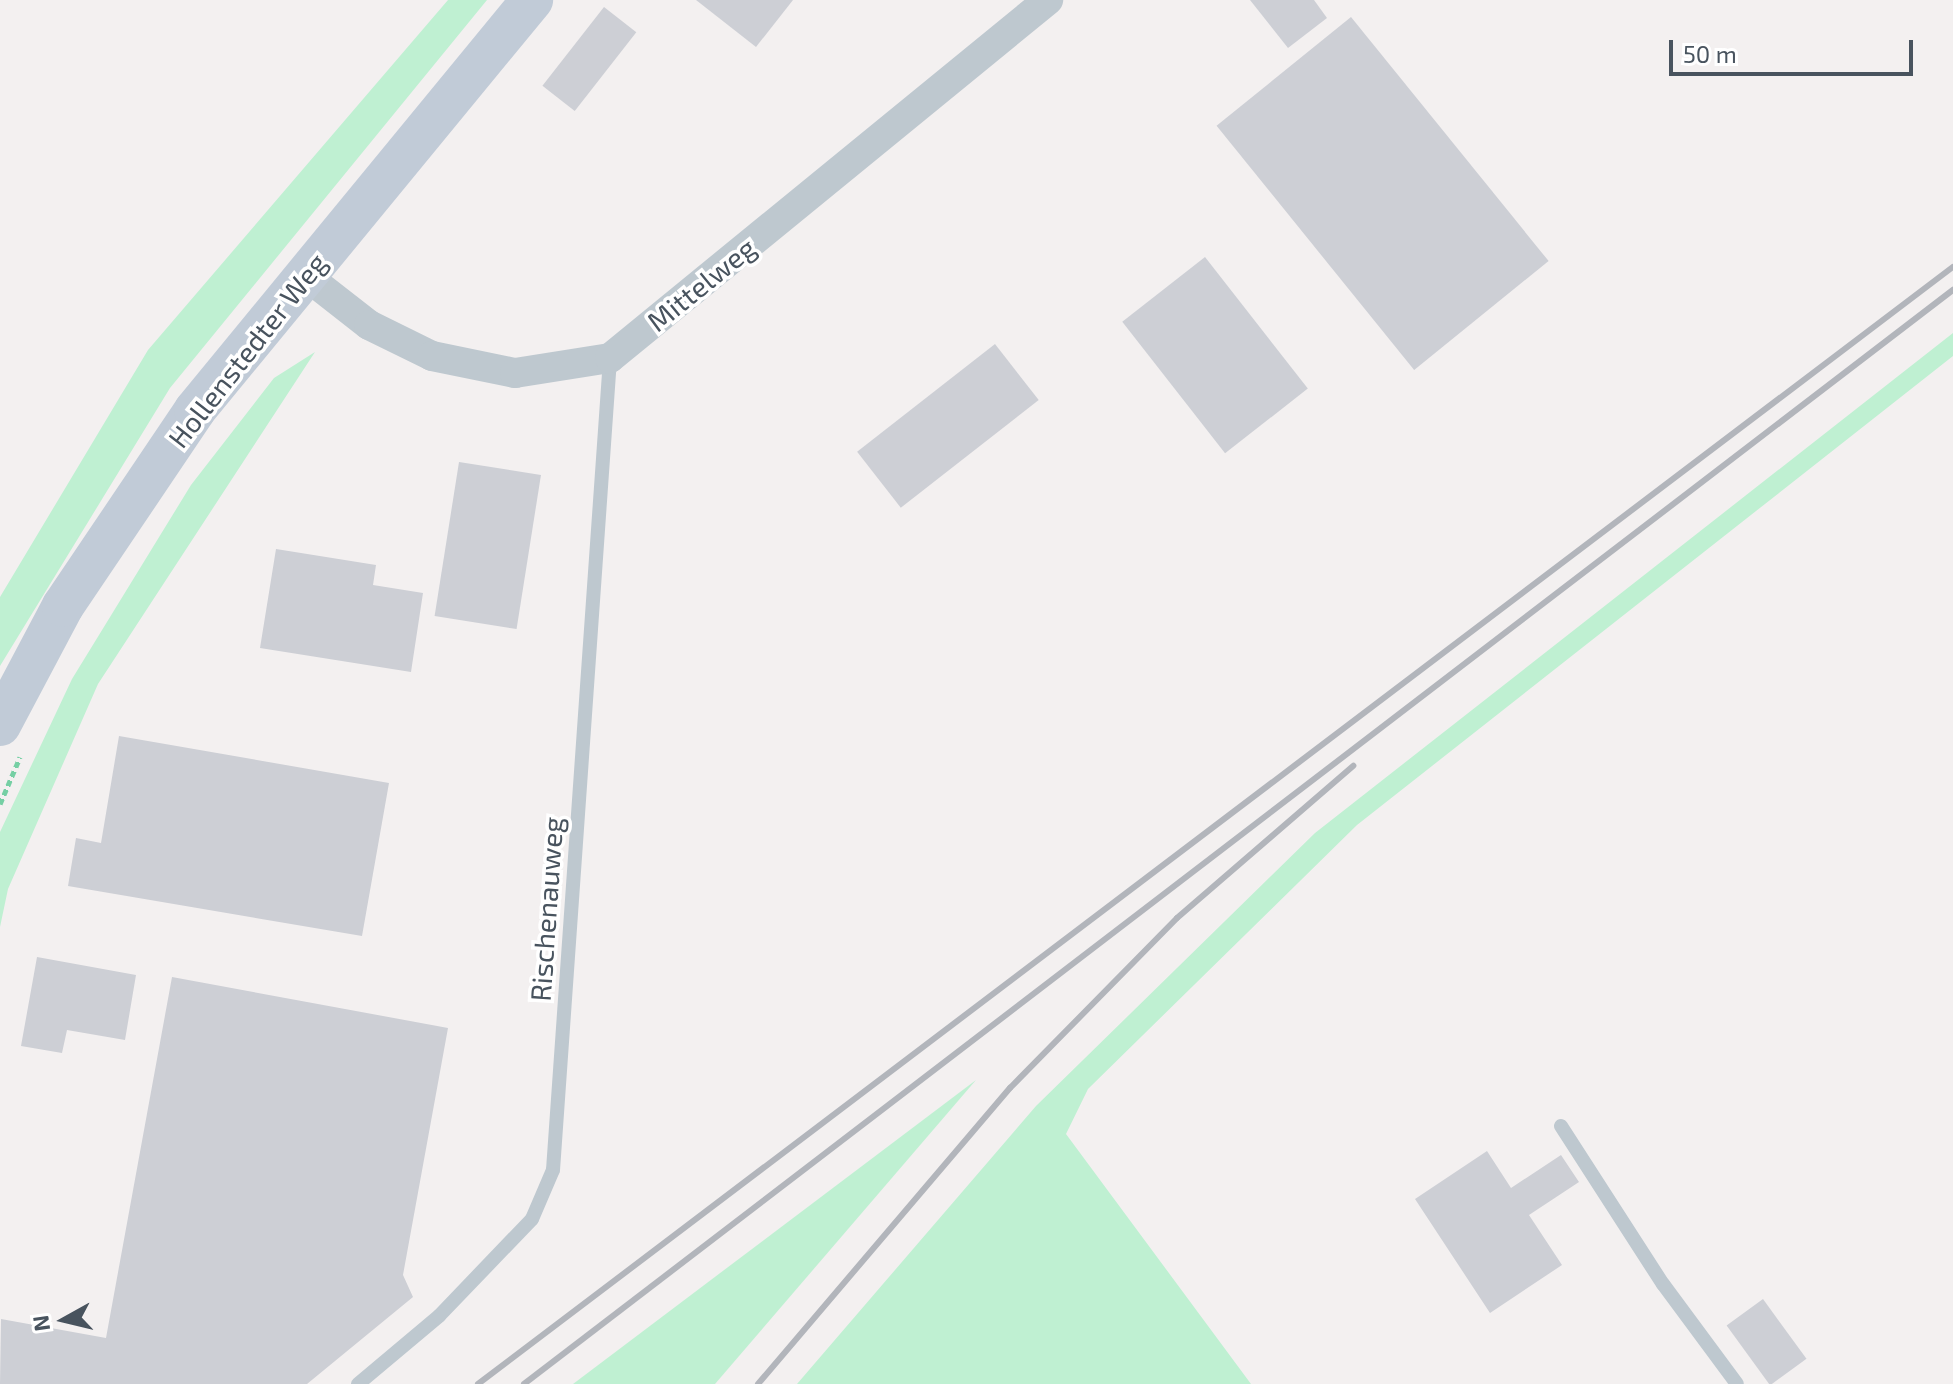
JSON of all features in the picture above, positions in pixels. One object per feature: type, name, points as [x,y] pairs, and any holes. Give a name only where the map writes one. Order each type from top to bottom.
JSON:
[{"type":"main road","name":"Hollenstedter Weg","points":[[12,736],[63,606],[195,410],[532,0]]},
{"type":"street","name":"Mittelweg","points":[[610,358],[1048,0]]},
{"type":"street","points":[[305,275],[369,325],[432,356],[515,373],[610,358]]},
{"type":"lane","name":"Rischenauweg","points":[[358,1384],[439,1316],[532,1219],[553,1170],[610,358]]},
{"type":"lane","points":[[1561,1126],[1663,1284],[1737,1384]]},
{"type":"path","points":[[0,804],[12,736]]},
{"type":"green space","points":[[448,0],[487,0],[170,388],[0,666],[0,597],[148,350]]},
{"type":"green space","points":[[1953,333],[1953,356],[1357,825],[1088,1089],[1066,1134],[1251,1384],[797,1384],[1036,1106],[1315,833]]},
{"type":"green space","points":[[315,352],[98,684],[8,889],[0,927],[0,832],[72,679],[191,485],[274,378]]},
{"type":"green space","points":[[976,1080],[715,1384],[573,1384]]},
{"type":"building","points":[[696,0],[793,0],[756,47]]},
{"type":"building","points":[[1250,0],[1314,0],[1327,18],[1288,48]]},
{"type":"building","points":[[604,7],[636,32],[575,111],[542,86]]},
{"type":"building","points":[[1351,17],[1549,261],[1414,370],[1217,126]]},
{"type":"building","points":[[1205,257],[1308,389],[1225,453],[1122,322]]},
{"type":"building","points":[[995,344],[1039,400],[901,508],[857,452]]},
{"type":"building","points":[[459,462],[541,475],[517,629],[435,616]]},
{"type":"building","points":[[276,549],[376,565],[373,585],[423,593],[411,672],[260,648]]},
{"type":"building","points":[[119,736],[389,783],[362,936],[68,886],[76,838],[101,843]]},
{"type":"building","points":[[37,957],[136,975],[125,1040],[67,1030],[62,1053],[21,1046]]},
{"type":"building","points":[[172,977],[448,1028],[403,1275],[413,1297],[307,1384],[0,1384],[1,1319],[106,1338]]},
{"type":"building","points":[[1487,1151],[1511,1188],[1561,1155],[1579,1182],[1529,1215],[1562,1265],[1490,1313],[1415,1199]]},
{"type":"building","points":[[1763,1299],[1806,1359],[1769,1384],[1727,1325]]},
{"type":"railway","points":[[478,1384],[1953,267]]},
{"type":"railway","points":[[524,1384],[1953,290]]},
{"type":"railway","points":[[758,1384],[1010,1088],[1177,918],[1353,766]]}]
